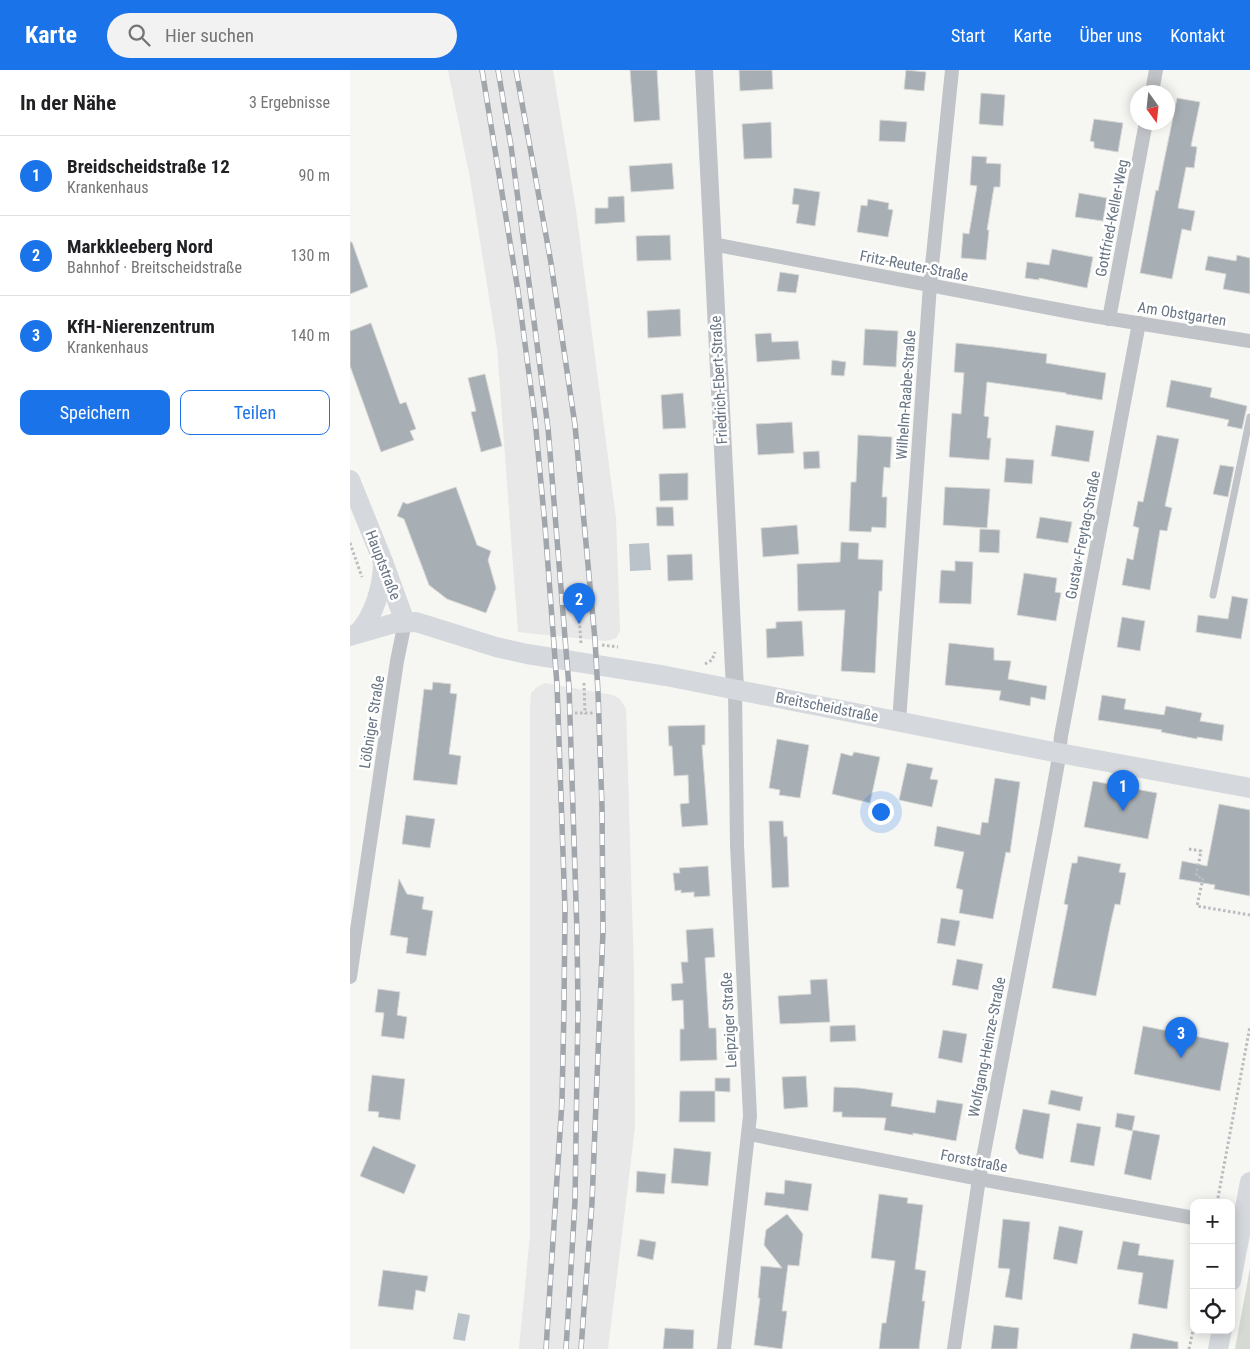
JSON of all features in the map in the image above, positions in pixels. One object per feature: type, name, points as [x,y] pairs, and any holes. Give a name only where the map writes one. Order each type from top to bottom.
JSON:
[{"type":"main road","name":"Hauptstraße","points":[[350,480],[355,506],[382,559],[405,622]]},
{"type":"main road","points":[[354,634],[365,624],[377,596],[382,579],[382,559]]},
{"type":"main road","name":"Breitscheidstraße","points":[[354,634],[389,624],[405,622],[426,624],[496,647],[527,654],[620,668],[735,689],[1059,753],[1250,788]]},
{"type":"main road","points":[[1235,1259],[1250,1182]]},
{"type":"main road","points":[[1218,1349],[1221,1334]]},
{"type":"street","name":"Friedrich-Ebert-Straße","points":[[704,70],[735,689]]},
{"type":"street","name":"Wilhelm-Raabe-Straße","points":[[899,722],[930,285],[952,70]]},
{"type":"street","points":[[1153,85],[1156,70]]},
{"type":"street","name":"Gottfried-Keller-Weg","points":[[1110,319],[1145,130]]},
{"type":"street","name":"Fritz-Reuter-Straße","points":[[712,244],[1110,319]]},
{"type":"street","name":"Am Obstgarten","points":[[1110,319],[1250,341]]},
{"type":"street","name":"Gustav-Freytag-Straße","points":[[1059,753],[1139,323]]},
{"type":"street","name":"Lößniger Straße","points":[[350,977],[397,661],[405,622]]},
{"type":"street","name":"Leipziger Straße","points":[[724,1349],[749,1134],[750,1107],[737,845],[735,689]]},
{"type":"street","name":"Wolfgang-Heinze-Straße","points":[[954,1349],[979,1179],[1059,753]]},
{"type":"street","name":"Forststraße","points":[[749,1134],[979,1179],[1190,1217]]},
{"type":"lane","points":[[1213,596],[1250,417]]},
{"type":"path","points":[[350,543],[366,586]]},
{"type":"path","points":[[577,591],[581,643],[590,644]]},
{"type":"path","points":[[567,592],[587,591]]},
{"type":"path","points":[[700,665],[712,660],[715,653],[714,643]]},
{"type":"path","points":[[600,645],[627,649]]},
{"type":"path","points":[[584,682],[585,713]]},
{"type":"path","points":[[574,713],[595,713]]},
{"type":"path","points":[[1188,849],[1201,851],[1196,876],[1202,878],[1197,906],[1250,915]]},
{"type":"path","points":[[1218,1199],[1250,1026]]},
{"type":"path","points":[[1189,1349],[1192,1334]]},
{"type":"shaded area","points":[[448,70],[553,70],[576,210],[616,519],[620,631],[616,638],[610,640],[518,632],[497,347],[470,178]]},
{"type":"shaded area","points":[[649,543],[651,570],[630,571],[629,544]]},
{"type":"shaded area","points":[[545,683],[613,695],[620,699],[626,709],[634,973],[635,1127],[608,1349],[519,1349],[530,1235],[530,710],[531,693]]},
{"type":"shaded area","points":[[1250,1268],[1250,1349],[1235,1349]]},
{"type":"shaded area","points":[[458,1313],[470,1315],[465,1341],[453,1339]]},
{"type":"building","points":[[630,70],[657,70],[660,120],[634,122]]},
{"type":"building","points":[[739,70],[772,70],[773,89],[740,91]]},
{"type":"building","points":[[906,70],[926,72],[924,91],[904,89]]},
{"type":"building","points":[[981,93],[1005,95],[1003,126],[979,124]]},
{"type":"building","points":[[1177,98],[1200,102],[1191,146],[1197,147],[1194,168],[1186,167],[1178,208],[1195,211],[1191,231],[1182,229],[1172,279],[1140,273],[1156,190],[1158,191],[1170,130],[1175,130]]},
{"type":"building","points":[[1094,119],[1123,123],[1118,152],[1094,148],[1094,142],[1090,141]]},
{"type":"building","points":[[880,120],[907,122],[905,142],[879,141]]},
{"type":"building","points":[[771,122],[772,158],[744,159],[742,124]]},
{"type":"building","points":[[972,156],[987,157],[986,163],[1001,164],[1000,187],[994,187],[987,230],[989,230],[986,260],[961,258],[963,233],[969,234],[977,186],[970,185]]},
{"type":"building","points":[[672,163],[674,189],[631,192],[629,166]]},
{"type":"building","points":[[794,188],[820,192],[815,226],[796,223],[799,205],[792,204]]},
{"type":"building","points":[[1079,193],[1107,198],[1103,221],[1075,217]]},
{"type":"building","points":[[624,196],[625,222],[595,224],[595,208],[608,208],[608,197]]},
{"type":"building","points":[[868,199],[889,203],[888,209],[893,210],[888,237],[857,232],[861,205],[867,206]]},
{"type":"building","points":[[670,235],[671,260],[637,261],[636,236]]},
{"type":"building","points":[[350,242],[352,242],[368,287],[350,294]]},
{"type":"building","points":[[1052,249],[1093,257],[1087,288],[1039,278],[1039,280],[1025,278],[1027,262],[1049,265]]},
{"type":"building","points":[[1237,255],[1250,258],[1250,294],[1223,289],[1226,274],[1205,270],[1208,256],[1236,261]]},
{"type":"building","points":[[780,272],[799,275],[796,293],[777,291]]},
{"type":"building","points":[[680,309],[681,336],[648,338],[647,311]]},
{"type":"building","points":[[371,323],[400,404],[406,402],[416,429],[410,431],[414,440],[381,452],[350,366],[350,331]]},
{"type":"building","points":[[865,329],[898,331],[896,367],[863,365]]},
{"type":"building","points":[[771,333],[772,342],[798,341],[800,359],[757,362],[755,334]]},
{"type":"building","points":[[956,343],[1047,354],[1046,363],[1106,373],[1102,400],[987,382],[984,416],[989,417],[987,438],[991,438],[989,460],[949,457],[952,413],[961,414],[964,373],[954,372]]},
{"type":"building","points":[[832,360],[846,362],[844,376],[831,375]]},
{"type":"building","points":[[485,374],[502,446],[481,452],[471,412],[476,411],[468,378]]},
{"type":"building","points":[[1171,380],[1212,388],[1210,397],[1247,406],[1242,429],[1227,426],[1229,420],[1166,407]]},
{"type":"building","points":[[683,393],[686,428],[663,429],[661,395]]},
{"type":"building","points":[[792,422],[794,453],[758,455],[756,424]]},
{"type":"building","points":[[1056,425],[1094,431],[1089,462],[1051,456]]},
{"type":"building","points":[[858,435],[892,437],[890,468],[884,467],[882,497],[887,497],[886,528],[872,527],[871,532],[849,531],[851,482],[856,482]]},
{"type":"building","points":[[1157,435],[1179,439],[1165,506],[1172,508],[1167,531],[1160,530],[1150,590],[1122,585],[1127,558],[1133,560],[1139,528],[1133,526],[1138,501],[1143,502]]},
{"type":"building","points":[[819,451],[820,468],[804,469],[803,452]]},
{"type":"building","points":[[1006,458],[1034,460],[1032,484],[1004,482]]},
{"type":"building","points":[[1220,465],[1234,467],[1228,497],[1213,494]]},
{"type":"building","points":[[688,473],[688,500],[660,501],[659,474]]},
{"type":"building","points":[[456,487],[477,545],[491,551],[488,560],[496,588],[486,613],[447,599],[429,585],[404,519],[397,516],[403,502],[407,504]]},
{"type":"building","points":[[945,487],[990,489],[987,528],[943,525]]},
{"type":"building","points":[[656,507],[673,507],[674,526],[657,526]]},
{"type":"building","points":[[1040,517],[1072,522],[1068,543],[1036,538]]},
{"type":"building","points":[[797,525],[799,554],[763,557],[761,528]]},
{"type":"building","points":[[980,529],[1000,530],[999,553],[979,552]]},
{"type":"building","points":[[841,542],[859,543],[858,559],[883,560],[882,591],[879,591],[875,673],[841,671],[845,610],[798,611],[797,564],[840,562]]},
{"type":"building","points":[[692,554],[693,580],[668,581],[667,555]]},
{"type":"building","points":[[955,561],[973,562],[971,604],[939,603],[941,570],[955,571]]},
{"type":"building","points":[[1024,573],[1057,578],[1055,592],[1061,593],[1056,621],[1017,615]]},
{"type":"building","points":[[1232,596],[1248,599],[1241,639],[1196,632],[1198,615],[1228,619]]},
{"type":"building","points":[[1122,617],[1145,621],[1140,651],[1117,647]]},
{"type":"building","points":[[802,621],[804,656],[767,658],[766,629],[776,628],[776,622]]},
{"type":"building","points":[[949,643],[994,648],[994,660],[1011,661],[1008,679],[1047,686],[1045,700],[1031,697],[1030,706],[999,700],[1001,691],[945,685]]},
{"type":"building","points":[[433,682],[451,684],[450,693],[457,694],[449,754],[461,756],[457,785],[413,780],[424,689],[432,690]]},
{"type":"building","points":[[1102,695],[1126,699],[1124,709],[1164,715],[1166,706],[1202,713],[1200,721],[1224,725],[1222,741],[1197,737],[1197,739],[1161,732],[1162,730],[1098,720]]},
{"type":"building","points":[[705,725],[705,745],[702,745],[708,825],[682,827],[680,804],[689,803],[688,775],[674,776],[672,746],[669,746],[668,726]]},
{"type":"building","points":[[777,739],[809,745],[800,798],[779,795],[780,790],[769,788]]},
{"type":"building","points":[[854,752],[880,757],[870,803],[832,794],[841,753],[852,756]]},
{"type":"building","points":[[907,763],[933,768],[930,779],[938,780],[932,807],[899,800]]},
{"type":"building","points":[[995,778],[1020,782],[1010,853],[1006,852],[993,919],[959,913],[963,890],[956,888],[964,852],[934,846],[937,826],[980,835],[982,822],[988,823]]},
{"type":"building","points":[[1093,781],[1157,793],[1148,839],[1084,827]]},
{"type":"building","points":[[1219,804],[1250,810],[1250,896],[1214,889],[1215,885],[1179,879],[1182,861],[1207,866]]},
{"type":"building","points":[[406,815],[435,819],[430,848],[402,844]]},
{"type":"building","points":[[769,821],[783,821],[784,837],[787,836],[789,887],[772,888]]},
{"type":"building","points":[[1078,856],[1121,864],[1119,872],[1126,873],[1120,905],[1115,904],[1096,996],[1052,988],[1068,905],[1064,904],[1072,863],[1077,863]]},
{"type":"building","points":[[708,866],[710,896],[694,897],[694,892],[681,893],[681,890],[675,891],[673,873],[680,873],[679,868]]},
{"type":"building","points":[[399,879],[407,894],[424,897],[422,909],[433,911],[426,956],[406,953],[408,938],[390,935]]},
{"type":"building","points":[[941,918],[960,921],[955,946],[937,943]]},
{"type":"building","points":[[713,928],[715,957],[705,958],[709,1028],[716,1028],[717,1060],[680,1061],[680,1029],[684,1029],[683,1000],[672,1001],[671,984],[683,983],[681,962],[688,962],[686,930]]},
{"type":"building","points":[[957,959],[983,964],[978,990],[952,985]]},
{"type":"building","points":[[827,979],[830,1022],[780,1024],[778,996],[811,994],[810,980]]},
{"type":"building","points":[[378,989],[400,992],[397,1015],[407,1017],[404,1039],[381,1036],[384,1013],[375,1012]]},
{"type":"building","points":[[855,1025],[856,1041],[830,1042],[830,1026]]},
{"type":"building","points":[[1143,1026],[1229,1043],[1220,1091],[1134,1074]]},
{"type":"building","points":[[943,1030],[967,1034],[962,1063],[938,1058]]},
{"type":"building","points":[[372,1075],[405,1079],[400,1120],[378,1117],[379,1112],[368,1111]]},
{"type":"building","points":[[806,1076],[808,1107],[784,1109],[782,1077]]},
{"type":"building","points":[[715,1078],[730,1078],[730,1092],[715,1091]]},
{"type":"building","points":[[834,1087],[859,1088],[893,1093],[891,1106],[935,1113],[937,1100],[963,1104],[956,1141],[884,1130],[886,1118],[842,1117],[842,1112],[833,1112]]},
{"type":"building","points":[[1051,1090],[1083,1097],[1080,1111],[1048,1104]]},
{"type":"building","points":[[680,1091],[715,1091],[715,1122],[679,1122]]},
{"type":"building","points":[[1023,1109],[1050,1114],[1043,1159],[1019,1154],[1015,1148]]},
{"type":"building","points":[[1117,1113],[1135,1116],[1132,1131],[1115,1127]]},
{"type":"building","points":[[1077,1123],[1101,1127],[1094,1166],[1070,1162]]},
{"type":"building","points":[[1133,1130],[1160,1135],[1151,1180],[1124,1174]]},
{"type":"building","points":[[373,1146],[416,1165],[404,1194],[360,1176]]},
{"type":"building","points":[[674,1148],[711,1152],[708,1186],[671,1183]]},
{"type":"building","points":[[637,1171],[666,1174],[664,1194],[636,1192]]},
{"type":"building","points":[[785,1180],[812,1184],[808,1211],[764,1205],[766,1192],[784,1194]]},
{"type":"building","points":[[879,1194],[908,1198],[907,1203],[923,1205],[915,1269],[926,1271],[922,1301],[925,1301],[919,1349],[879,1349],[882,1323],[886,1323],[895,1261],[871,1258]]},
{"type":"building","points":[[787,1214],[803,1234],[799,1266],[788,1265],[782,1311],[787,1311],[782,1349],[754,1345],[760,1298],[758,1298],[761,1266],[782,1268],[764,1245],[766,1230]]},
{"type":"building","points":[[1003,1219],[1030,1222],[1022,1300],[1005,1297],[1010,1269],[998,1268]]},
{"type":"building","points":[[1059,1226],[1083,1231],[1077,1264],[1053,1259]]},
{"type":"building","points":[[640,1239],[656,1242],[653,1260],[637,1256]]},
{"type":"building","points":[[1123,1241],[1140,1244],[1138,1255],[1174,1260],[1167,1309],[1138,1304],[1143,1273],[1117,1269]]},
{"type":"building","points":[[383,1270],[428,1276],[425,1292],[416,1290],[413,1310],[378,1306]]},
{"type":"building","points":[[994,1325],[1019,1328],[1017,1349],[991,1349]]},
{"type":"building","points":[[665,1328],[694,1330],[693,1349],[663,1349]]},
{"type":"building","points":[[1133,1333],[1178,1342],[1178,1349],[1130,1349]]},
{"type":"railway","points":[[482,70],[518,291],[535,419],[557,685],[565,909],[564,1006],[562,1101],[546,1349]]},
{"type":"railway","points":[[498,70],[511,146],[548,428],[569,687],[578,1008],[575,1202],[566,1349]]},
{"type":"railway","points":[[516,70],[551,263],[575,425],[598,692],[602,807],[603,931],[592,1202],[581,1349]]},
{"type":"place","name":"Markkleeberg Nord","points":[[579,624]]},
{"type":"place","name":"Breidscheidstraße 12","points":[[1123,811]]},
{"type":"place","name":"KfH-Nierenzentrum","points":[[1181,1058]]}]
